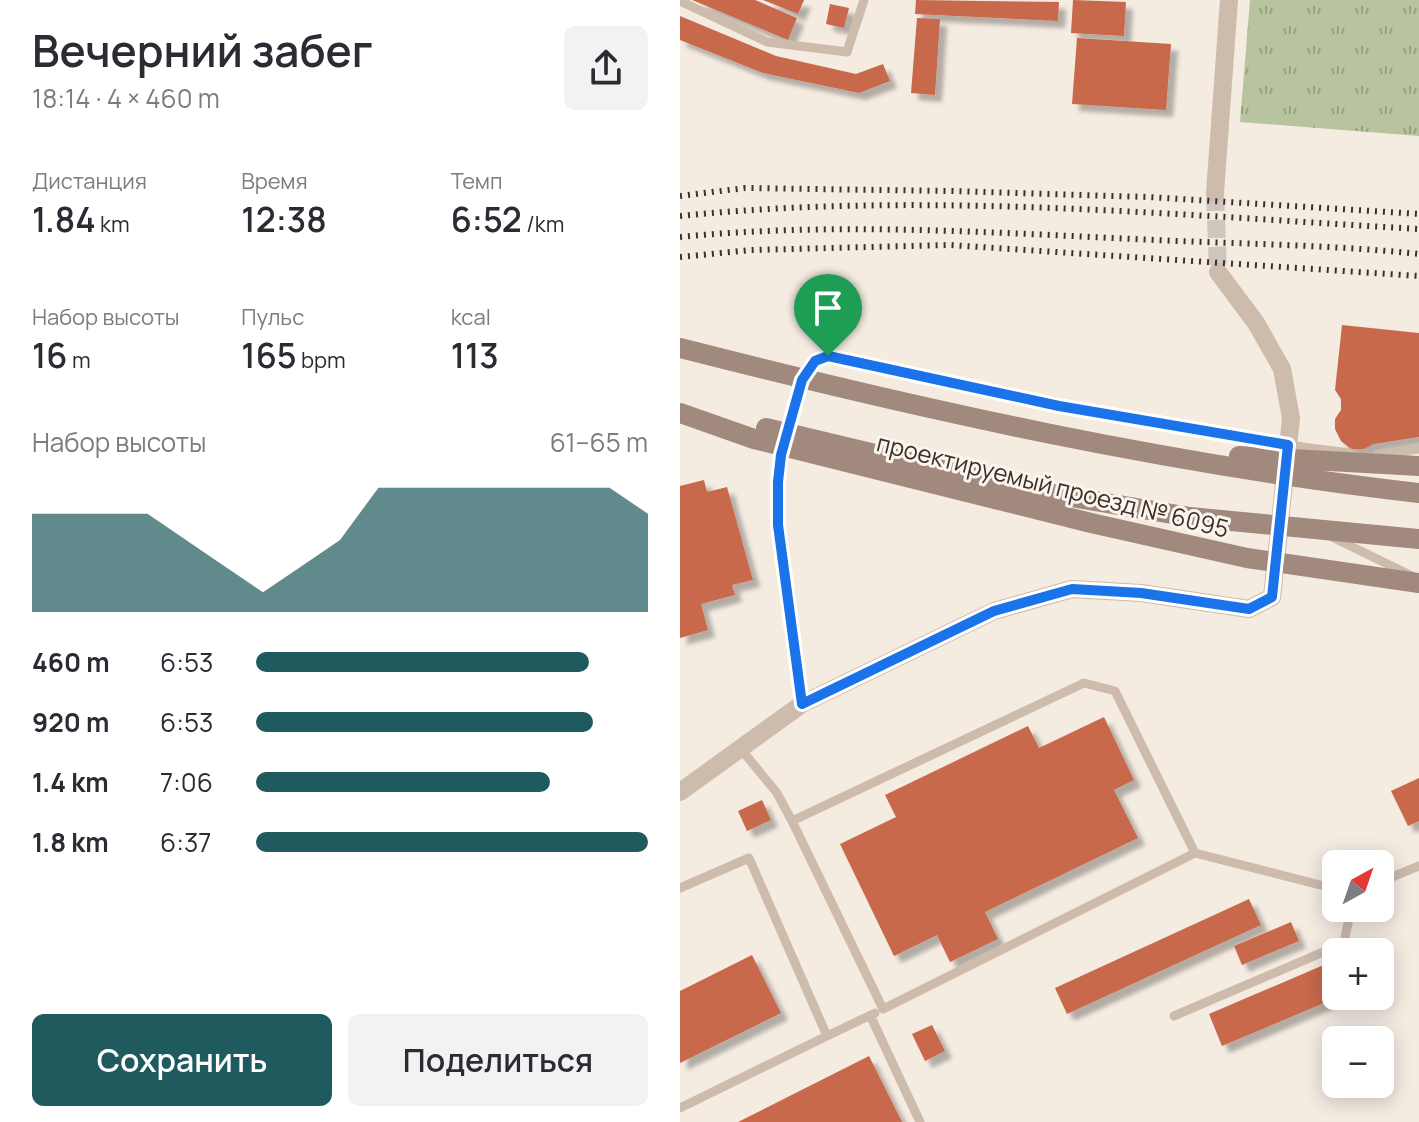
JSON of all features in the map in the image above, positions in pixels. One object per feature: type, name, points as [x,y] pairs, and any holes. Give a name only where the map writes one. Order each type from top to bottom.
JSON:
[{"type":"main road","points":[[680,348],[856,393],[1155,453],[1331,483],[1419,493]]},
{"type":"main road","points":[[680,410],[1018,488],[1190,517],[1419,539]]},
{"type":"main road","name":"проектируемый проезд № 6095","points":[[680,410],[754,439],[1106,527],[1247,558],[1419,581]]},
{"type":"main road","points":[[1155,453],[1419,466]]},
{"type":"street","points":[[1215,193],[1229,0]]},
{"type":"street","points":[[680,792],[802,704],[994,611],[1072,589],[1141,593],[1249,609],[1272,597],[1291,418],[1282,369],[1256,323],[1218,272]]},
{"type":"lane","points":[[680,1],[767,42],[847,52],[864,0]]},
{"type":"lane","points":[[802,704],[778,525],[778,482],[781,455],[802,380],[815,361],[828,356],[838,357],[1059,406],[1288,445],[1364,454],[1393,454],[1419,449]]},
{"type":"lane","points":[[1281,512],[1419,581]]},
{"type":"lane","points":[[792,821],[1084,683],[1115,691],[1195,853]]},
{"type":"lane","points":[[740,747],[777,793],[883,1009]]},
{"type":"lane","points":[[680,1108],[1195,853],[1322,885]]},
{"type":"lane","points":[[680,888],[749,858],[827,1036]]},
{"type":"lane","points":[[1394,876],[1419,866]]},
{"type":"lane","points":[[1174,1016],[1344,943],[1348,922]]},
{"type":"lane","points":[[870,1015],[920,1122]]},
{"type":"green space","points":[[1250,0],[1419,0],[1419,136],[1240,122]]},
{"type":"building","points":[[692,0],[755,0],[797,18],[788,40]]},
{"type":"building","points":[[763,0],[804,0],[798,14]]},
{"type":"building","points":[[916,0],[1059,2],[1058,21],[915,14]]},
{"type":"building","points":[[1073,0],[1126,2],[1124,36],[1071,33]]},
{"type":"building","points":[[830,4],[849,8],[844,28],[826,24]]},
{"type":"building","points":[[680,16],[776,56],[856,74],[883,64],[890,81],[859,93],[763,73],[680,40]]},
{"type":"building","points":[[917,18],[940,19],[935,95],[911,93]]},
{"type":"building","points":[[1077,38],[1171,44],[1166,110],[1072,104]]},
{"type":"building","points":[[1342,325],[1419,333],[1419,437],[1374,444],[1364,449],[1351,449],[1341,441],[1335,429],[1335,419],[1341,410],[1341,399],[1335,390]]},
{"type":"building","points":[[704,480],[707,492],[727,487],[753,580],[732,585],[735,595],[701,604],[708,630],[680,638],[680,486]]},
{"type":"building","points":[[1104,717],[1134,780],[1114,790],[1138,838],[985,912],[998,939],[950,962],[937,935],[894,956],[840,844],[896,817],[885,795],[1028,726],[1039,748]]},
{"type":"building","points":[[1419,778],[1419,821],[1408,826],[1391,791]]},
{"type":"building","points":[[762,800],[771,820],[747,831],[738,811]]},
{"type":"building","points":[[1249,899],[1261,925],[1067,1014],[1055,988]]},
{"type":"building","points":[[1291,922],[1299,941],[1242,965],[1234,946]]},
{"type":"building","points":[[752,955],[781,1013],[680,1063],[680,991]]},
{"type":"building","points":[[1322,966],[1322,1004],[1222,1046],[1209,1014]]},
{"type":"building","points":[[932,1025],[945,1051],[925,1061],[912,1034]]},
{"type":"building","points":[[869,1056],[902,1122],[738,1122]]},
{"type":"tunnel","points":[[1215,193],[1218,272]]},
{"type":"railway","points":[[680,196],[745,188],[950,191],[1148,197],[1419,214]]},
{"type":"railway","points":[[680,216],[772,209],[957,205],[1142,212],[1419,229]]},
{"type":"railway","points":[[680,237],[793,230],[907,230],[1312,246],[1419,254]]},
{"type":"railway","points":[[680,257],[751,250],[950,245],[1419,276]]},
{"type":"route","points":[[828,356],[1059,406],[1288,445],[1272,597],[1249,609],[1141,593],[1072,589],[994,611],[802,704],[778,525],[778,482],[781,455],[804,374],[815,361],[828,356]]}]
